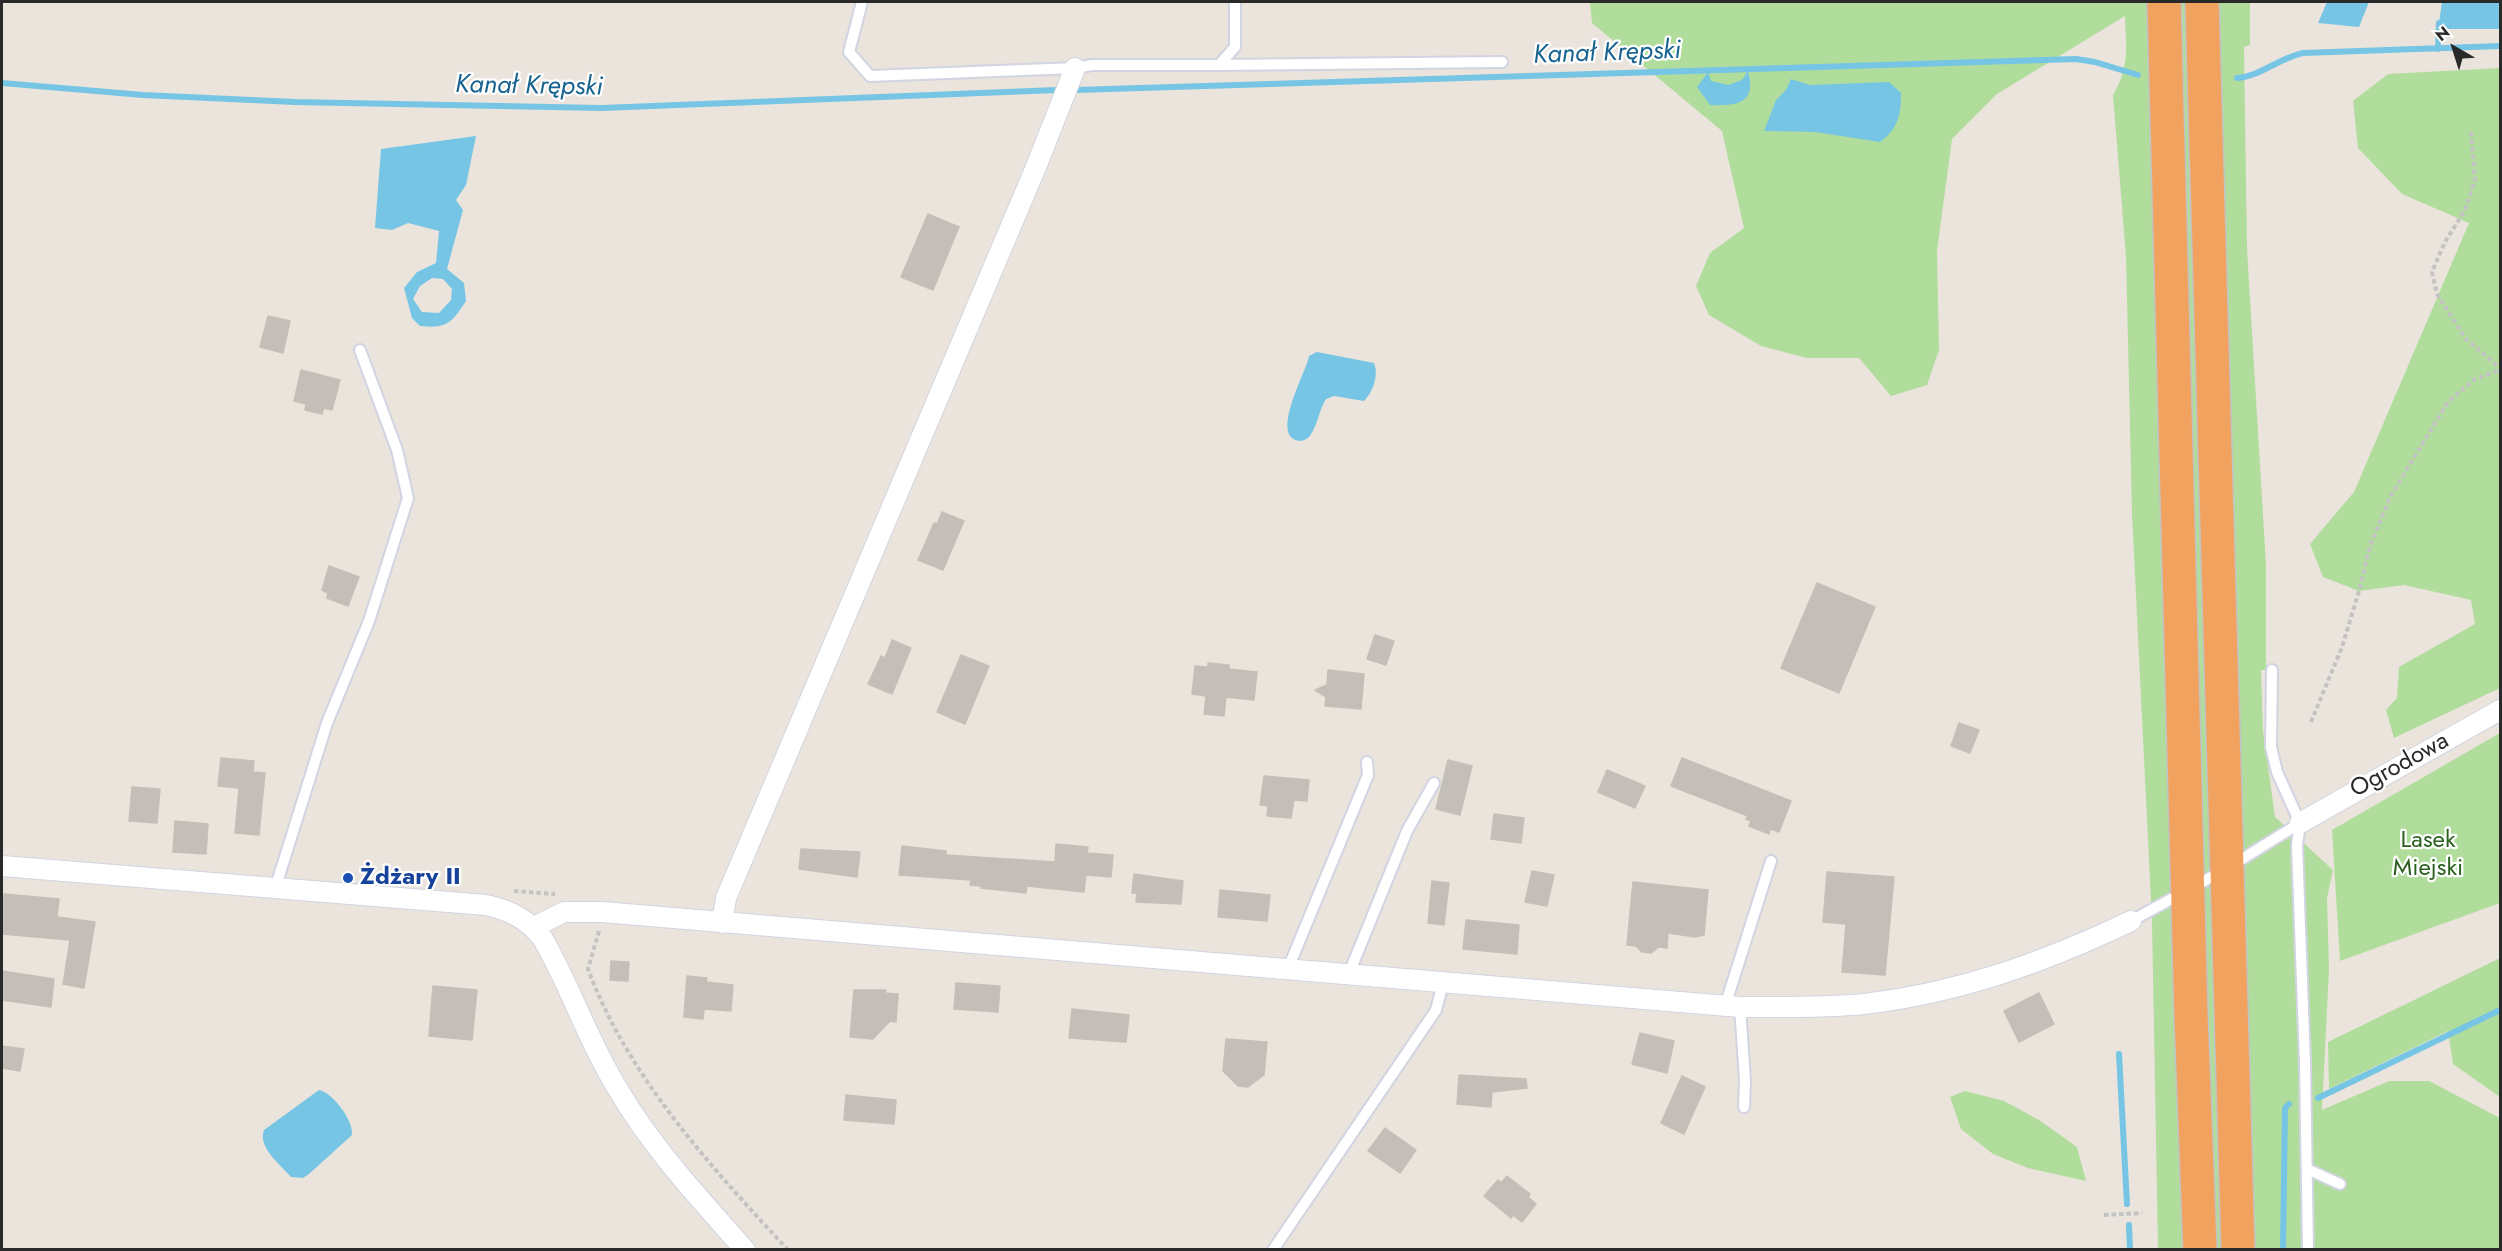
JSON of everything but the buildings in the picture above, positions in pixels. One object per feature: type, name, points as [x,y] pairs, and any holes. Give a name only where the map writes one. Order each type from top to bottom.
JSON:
[{"type":"highway","points":[[2164,2],[2200,1250]]},
{"type":"highway","points":[[2202,2],[2238,1250]]},
{"type":"street","points":[[722,923],[726,898],[1036,167],[1075,68]]},
{"type":"street","name":"Ogrodowa","points":[[2300,823],[2500,710]]},
{"type":"street","points":[[2,866],[486,905],[510,912],[534,927],[552,955],[604,1065],[632,1113],[668,1160],[745,1250]]},
{"type":"street","points":[[534,927],[564,912],[602,912],[1287,971],[1733,1006],[1852,1005],[1948,990],[2023,968],[2131,921]]},
{"type":"lane","points":[[862,2],[849,52],[870,76],[1075,68],[1092,65],[1502,63]]},
{"type":"lane","points":[[1219,65],[1235,47],[1235,2]]},
{"type":"lane","points":[[275,889],[327,723],[369,621],[408,498],[397,450],[360,350]]},
{"type":"lane","points":[[2272,670],[2272,758],[2300,823],[2297,845],[2308,1250]]},
{"type":"lane","points":[[1287,971],[1368,776],[1367,762]]},
{"type":"lane","points":[[1348,976],[1407,831],[1434,783]]},
{"type":"lane","points":[[2131,921],[2226,868],[2300,823]]},
{"type":"lane","points":[[1744,1107],[1745,1080],[1733,1006],[1771,861]]},
{"type":"lane","points":[[1273,1250],[1436,1010],[1443,983]]},
{"type":"lane","points":[[2307,1169],[2340,1184]]},
{"type":"path","points":[[2311,722],[2342,647],[2360,591],[2370,546],[2390,497],[2448,402],[2475,379],[2500,369],[2466,339],[2437,294],[2432,272],[2445,242],[2465,210],[2475,180],[2471,132]]},
{"type":"path","points":[[602,912],[588,969],[623,1040],[650,1084],[687,1134],[788,1250]]},
{"type":"path","points":[[2104,1215],[2142,1213]]},
{"type":"green space","points":[[1590,2],[2250,2],[2250,45],[2244,47],[2247,249],[2266,565],[2266,670],[2261,670],[2263,731],[2275,817],[2333,870],[2327,898],[2329,969],[2322,1110],[2389,1081],[2429,1081],[2500,1118],[2500,1249],[2158,1249],[2152,921],[2132,514],[2126,257],[2113,95],[2125,66],[2125,16],[1997,94],[1952,139],[1937,251],[1939,350],[1927,385],[1891,396],[1859,358],[1807,358],[1761,346],[1709,315],[1696,286],[1710,253],[1744,228],[1722,131],[1592,23]]},
{"type":"green space","points":[[2500,68],[2500,688],[2394,738],[2386,710],[2397,698],[2399,667],[2475,624],[2471,600],[2404,585],[2359,591],[2323,577],[2310,544],[2354,492],[2469,223],[2402,194],[2358,148],[2353,101],[2388,74]]},
{"type":"green space","name":"Lasek Miejski","points":[[2500,733],[2500,903],[2340,961],[2332,830]]},
{"type":"green space","points":[[2500,958],[2500,1097],[2453,1064],[2448,1031],[2329,1089],[2328,1042]]},
{"type":"green space","points":[[1965,1091],[2004,1101],[2039,1120],[2077,1147],[2086,1181],[2028,1168],[1993,1154],[1961,1129],[1950,1097]]},
{"type":"water","points":[[2327,2],[2369,2],[2359,27],[2318,23]]},
{"type":"water","points":[[2442,2],[2500,2],[2500,29],[2443,29],[2439,23]]},
{"type":"water","points":[[1748,71],[1750,90],[1747,97],[1736,103],[1710,105],[1697,87],[1708,72],[1711,81],[1728,85],[1742,80]]},
{"type":"water","points":[[1791,79],[1810,85],[1889,82],[1901,93],[1895,127],[1880,142],[1815,132],[1764,131],[1776,100],[1786,90]]},
{"type":"water","points":[[476,136],[466,185],[456,200],[463,210],[447,269],[464,283],[466,301],[453,319],[443,325],[420,326],[412,318],[404,288],[417,272],[436,263],[439,231],[408,223],[392,230],[375,228],[381,149]],"holes":[[[432,278],[443,279],[452,289],[451,300],[439,313],[422,312],[413,299],[420,286]]]},
{"type":"water","points":[[1317,352],[1374,363],[1375,378],[1364,401],[1334,396],[1326,399],[1310,435],[1300,441],[1291,437],[1288,417],[1309,356]]},
{"type":"water","points":[[319,1090],[325,1092],[342,1108],[350,1122],[352,1135],[309,1174],[303,1178],[291,1177],[267,1149],[264,1143],[264,1130]]},
{"type":"waterway","points":[[2438,49],[2439,23]]},
{"type":"waterway","name":"Kanał Krępski","points":[[2237,78],[2254,74],[2303,53],[2500,46]]},
{"type":"waterway","name":"Kanał Krępski","points":[[1076,90],[2076,59],[2095,62],[2138,75]]},
{"type":"waterway","name":"Kanał Krępski","points":[[2,83],[143,95],[295,102],[602,108],[1057,90]]},
{"type":"waterway","points":[[2318,1098],[2500,1010]]},
{"type":"waterway","points":[[2119,1054],[2127,1204]]},
{"type":"waterway","points":[[2283,1250],[2285,1108],[2289,1104]]},
{"type":"waterway","points":[[2129,1225],[2130,1250]]},
{"type":"place","name":"Żdżary II","points":[[348,878]]}]
